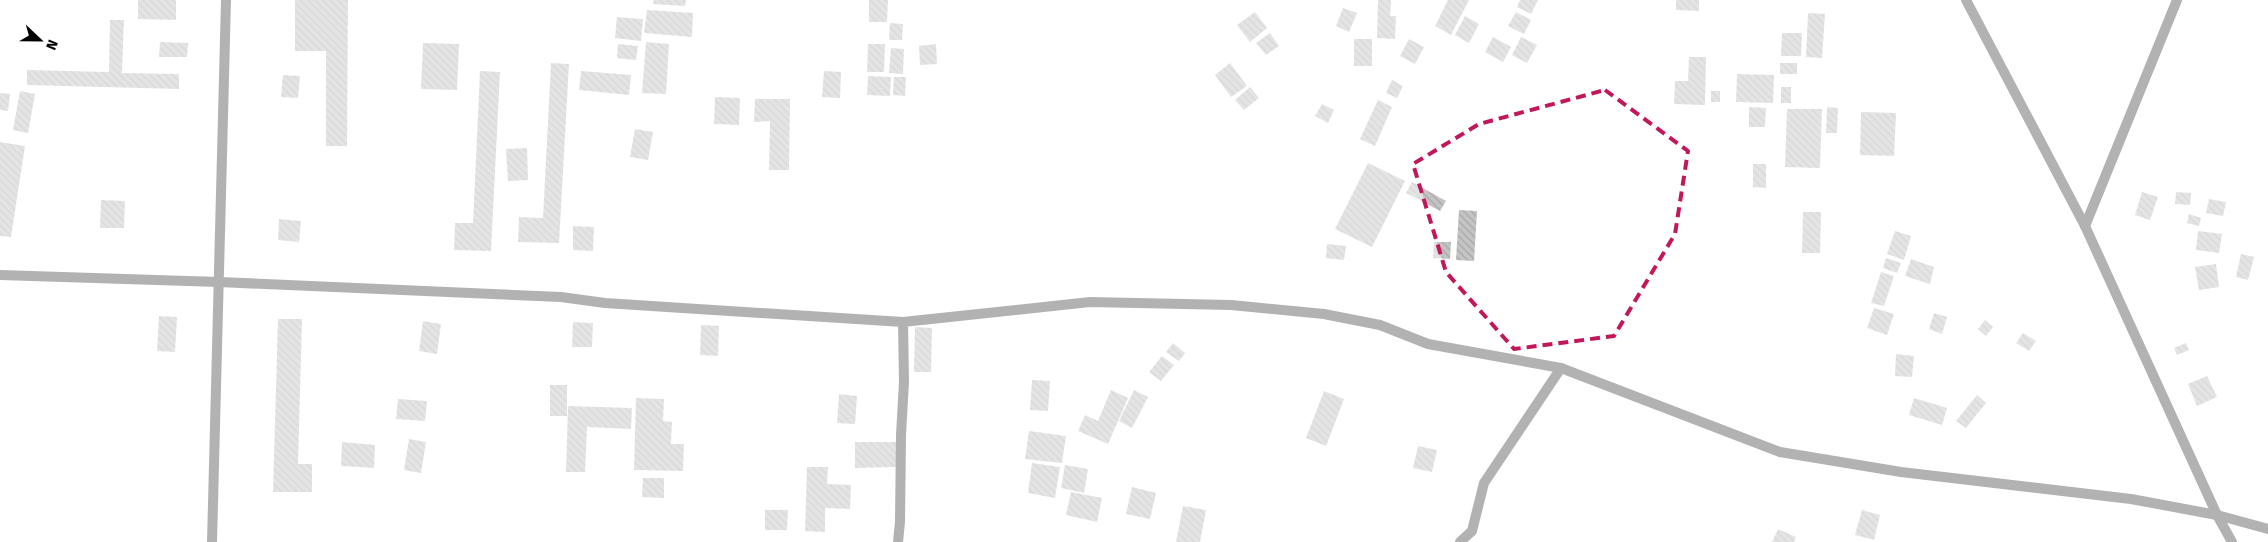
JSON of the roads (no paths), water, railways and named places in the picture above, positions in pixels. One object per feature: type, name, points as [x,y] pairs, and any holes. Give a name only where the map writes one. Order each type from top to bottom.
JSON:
[{"type":"street","points":[[212,542],[226,0]]},
{"type":"street","points":[[1966,0],[2085,226],[2217,515],[2232,542]]},
{"type":"street","points":[[2085,226],[2177,0]]},
{"type":"street","points":[[0,274],[560,297],[605,303],[903,322],[1090,302],[1232,305],[1324,314],[1380,325],[1428,344],[1560,368],[1780,452],[1901,472],[2130,499],[2217,515],[2268,529]]},
{"type":"street","points":[[898,542],[901,505],[901,435],[904,382],[903,322]]},
{"type":"street","points":[[1460,542],[1472,532],[1484,482],[1560,368]]}]
